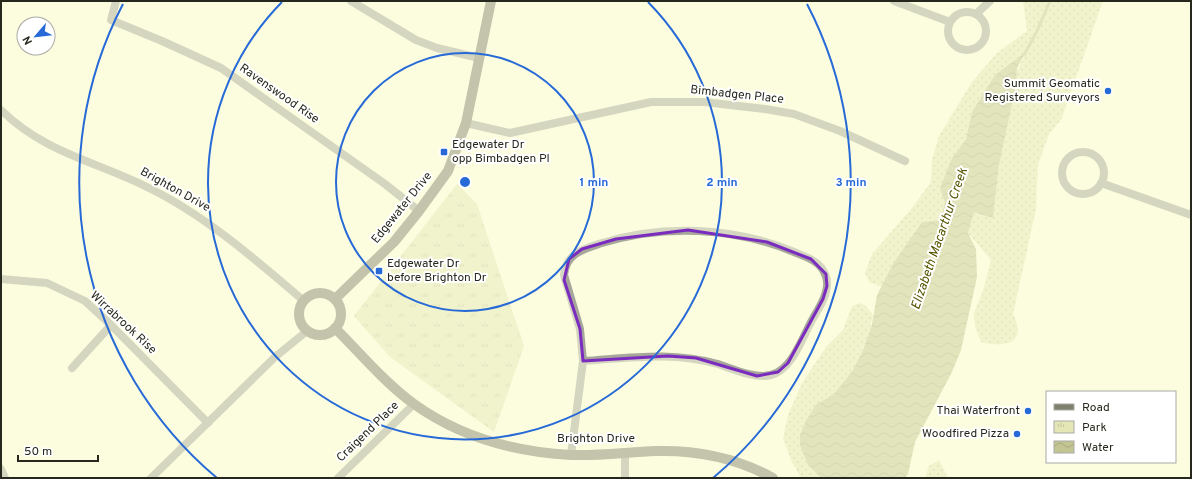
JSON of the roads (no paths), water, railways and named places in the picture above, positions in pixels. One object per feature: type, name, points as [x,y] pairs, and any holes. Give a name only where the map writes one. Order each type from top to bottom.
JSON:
[{"type":"street","name":"Ravenswood Rise","points":[[116,1],[111,20],[221,68],[385,184],[420,211]]},
{"type":"street","points":[[351,1],[416,40],[437,48],[479,58]]},
{"type":"street","name":"Edgewater Drive","points":[[335,299],[394,242],[420,211],[448,171],[466,124],[492,1]]},
{"type":"street","points":[[894,1],[950,22]]},
{"type":"street","points":[[976,14],[990,1]]},
{"type":"street","points":[[961,12],[976,14],[983,20],[986,33],[984,41],[973,50],[964,50],[952,43],[948,35],[950,22],[961,12]]},
{"type":"street","name":"Bimbadgen Place","points":[[466,124],[510,133],[651,102],[704,102],[765,108],[794,114],[840,131],[905,162]]},
{"type":"street","name":"Brighton Drive","points":[[1,110],[25,132],[39,140],[148,187],[205,222],[244,250],[304,300]]},
{"type":"street","points":[[1077,153],[1091,154],[1101,163],[1104,177],[1101,183],[1097,188],[1086,194],[1074,192],[1065,184],[1062,178],[1063,165],[1071,156],[1077,153]]},
{"type":"street","points":[[1101,183],[1191,215]]},
{"type":"street","points":[[571,455],[583,361],[580,329],[564,280],[564,268],[569,259],[582,249],[634,235],[671,231],[707,232],[751,238],[790,250],[818,263],[826,274],[826,292],[795,351],[784,368],[771,375],[757,376],[696,358],[675,356],[583,361]]},
{"type":"street","name":"Wirrabrook Rise","points":[[1,278],[47,283],[85,301],[111,325],[208,423]]},
{"type":"street","points":[[319,293],[335,299],[339,304],[341,317],[335,328],[325,335],[313,334],[307,331],[299,316],[304,300],[319,293]]},
{"type":"street","points":[[72,368],[111,325]]},
{"type":"street","name":"Brighton Drive","points":[[335,328],[393,386],[414,404],[451,426],[495,443],[516,448],[571,455],[657,451],[713,455],[759,470],[773,478]]},
{"type":"street","points":[[151,478],[275,358],[307,331]]},
{"type":"street","name":"Craigend Place","points":[[338,478],[414,404]]},
{"type":"street","points":[[625,453],[626,478]]},
{"type":"street","points":[[1,468],[5,478]]},
{"type":"water","points":[[1026,52],[1017,68],[1016,85],[999,165],[993,218],[974,212],[968,233],[976,249],[977,277],[961,350],[952,372],[915,442],[908,474],[905,478],[821,478],[808,465],[800,445],[800,435],[807,419],[816,405],[834,394],[853,370],[863,350],[872,324],[877,295],[894,262],[922,222],[940,220],[945,203],[940,188],[952,158],[966,139],[972,112],[995,75]]},
{"type":"waterway","name":"Elizabeth Macarthur Creek","points":[[1024,55],[1037,31],[1050,1]]},
{"type":"place","name":"Summit Geomatic Registered Surveyors","points":[[1108,91]]},
{"type":"place","name":"Edgewater Dr opp Bimbadgen Pl","points":[[444,152]]},
{"type":"place","name":"Edgewater Dr before Brighton Dr","points":[[379,271]]},
{"type":"place","name":"Thai Waterfront","points":[[1028,411]]},
{"type":"place","name":"Woodfired Pizza","points":[[1017,434]]}]
